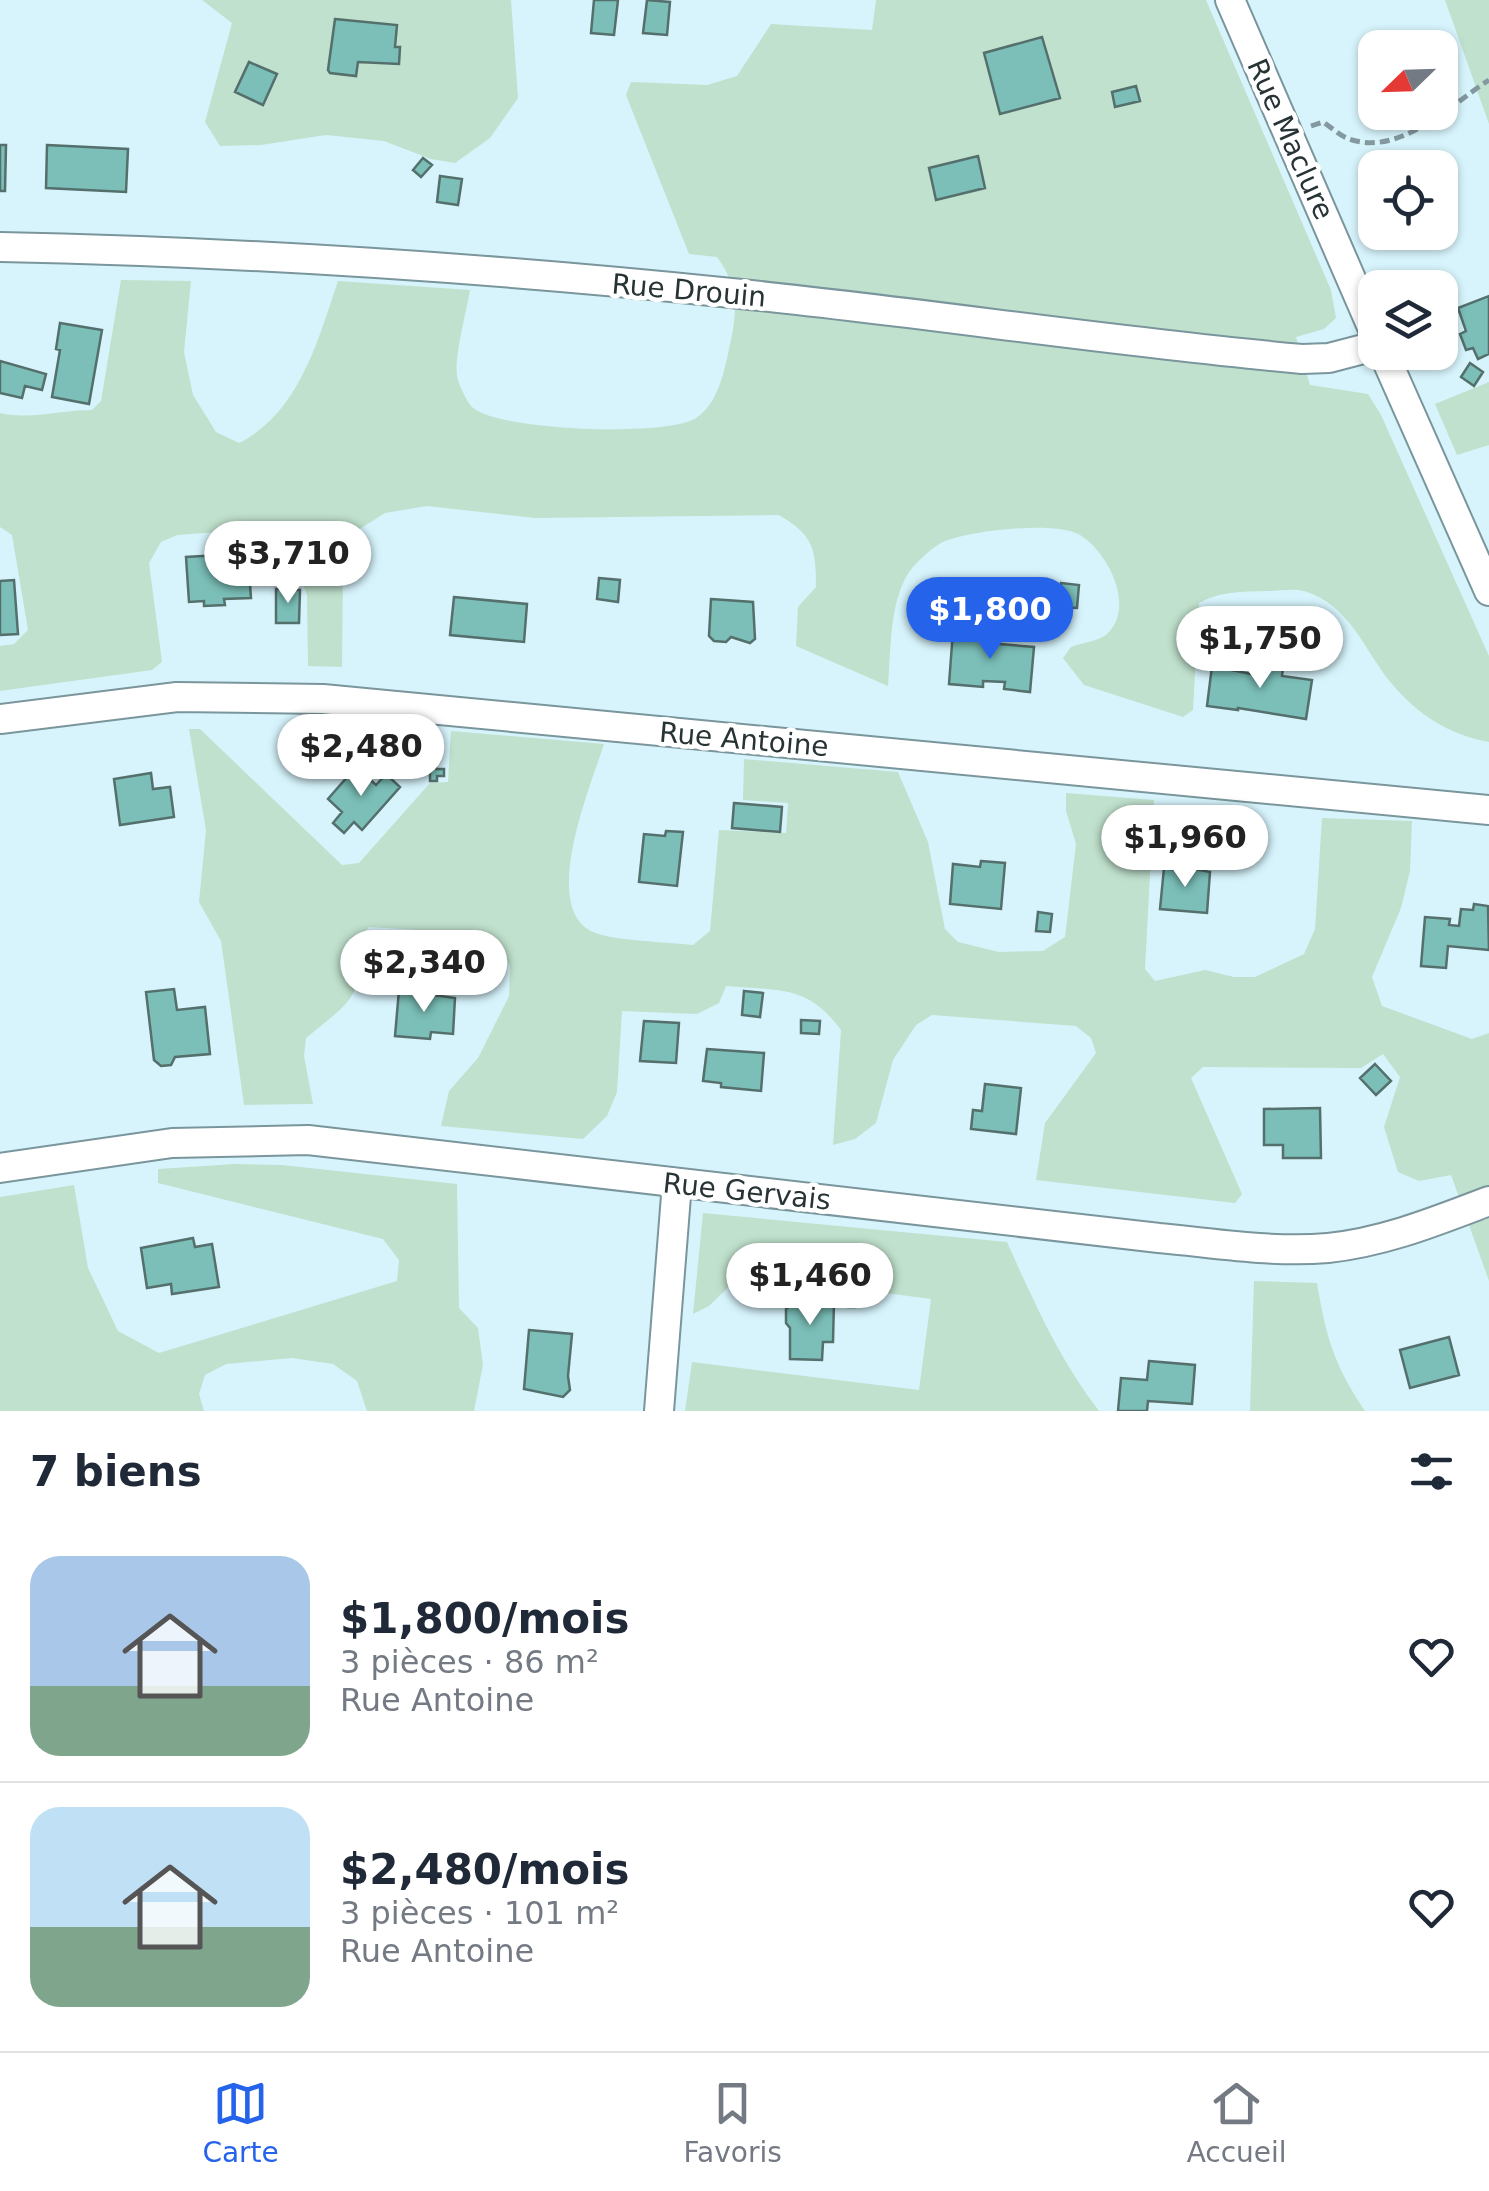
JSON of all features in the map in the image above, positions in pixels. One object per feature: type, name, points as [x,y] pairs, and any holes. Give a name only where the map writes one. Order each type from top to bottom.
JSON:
[{"type":"street","name":"Rue Maclure","points":[[1230,0],[1358,294]]},
{"type":"street","name":"Rue Drouin","points":[[0,247],[281,256],[422,266],[731,292],[1302,359],[1358,352]]},
{"type":"street","points":[[1391,370],[1489,591]]},
{"type":"street","name":"Rue Antoine","points":[[0,719],[177,697],[324,699],[1489,810]]},
{"type":"street","name":"Rue Gervais","points":[[0,1168],[172,1143],[308,1140],[1283,1249],[1327,1248],[1370,1241],[1412,1230],[1489,1200]]},
{"type":"street","points":[[659,1411],[677,1183]]},
{"type":"path","points":[[1289,134],[1323,122],[1348,139],[1374,143],[1404,136],[1489,80]]},
{"type":"green space","points":[[202,0],[511,0],[518,98],[490,138],[455,163],[431,159],[384,141],[326,135],[261,145],[220,146],[205,122],[232,23]]},
{"type":"green space","points":[[876,0],[1206,0],[1331,290],[1336,318],[1324,329],[1296,337],[1310,385],[1368,394],[1381,415],[1489,656],[1489,742],[1448,729],[1413,705],[1392,684],[1345,618],[1320,598],[1300,590],[1231,593],[1199,603],[1193,710],[1183,717],[1084,685],[1063,658],[1071,647],[1107,634],[1119,610],[1119,595],[1108,567],[1090,543],[1080,535],[1052,528],[991,531],[955,538],[939,544],[919,560],[905,579],[895,608],[888,686],[796,646],[798,607],[816,587],[815,562],[806,536],[779,515],[535,518],[427,506],[385,513],[355,532],[343,570],[342,667],[308,666],[307,595],[285,538],[261,529],[177,535],[161,542],[149,563],[162,662],[152,670],[0,691],[0,646],[14,644],[28,630],[12,535],[0,527],[0,413],[34,415],[92,410],[101,401],[121,280],[191,281],[184,352],[193,395],[216,432],[239,443],[277,413],[304,373],[338,281],[470,290],[457,372],[470,405],[488,415],[514,422],[583,429],[653,428],[696,418],[716,394],[723,374],[734,320],[734,298],[729,278],[717,257],[689,254],[626,95],[631,82],[707,85],[737,76],[771,24],[872,30]]},
{"type":"green space","points":[[1445,0],[1489,0],[1489,124],[1458,30]]},
{"type":"green space","points":[[1489,382],[1489,445],[1457,455],[1435,404]]},
{"type":"green space","points":[[189,729],[200,729],[342,865],[359,863],[430,783],[448,782],[451,731],[604,744],[573,844],[570,898],[577,919],[602,935],[693,945],[710,931],[719,830],[786,833],[788,803],[743,800],[744,759],[898,772],[928,842],[945,929],[958,942],[999,952],[1043,951],[1065,937],[1076,844],[1066,811],[1066,793],[1154,800],[1145,969],[1155,981],[1205,970],[1255,977],[1304,954],[1315,929],[1322,818],[1412,821],[1410,871],[1401,908],[1372,977],[1382,1006],[1472,1039],[1489,1033],[1489,1281],[1451,1175],[1419,1181],[1398,1172],[1384,1127],[1400,1077],[1383,1054],[1361,1068],[1203,1067],[1191,1078],[1242,1194],[1235,1203],[1036,1180],[1045,1123],[1096,1053],[1091,1038],[1076,1026],[932,1015],[916,1025],[893,1060],[876,1123],[855,1139],[833,1145],[841,1030],[804,997],[762,989],[726,986],[719,1003],[697,1014],[622,1011],[617,1092],[607,1116],[583,1139],[441,1126],[449,1091],[478,1058],[509,996],[510,967],[503,951],[483,934],[369,927],[357,941],[358,976],[350,998],[306,1038],[304,1056],[313,1104],[244,1105],[221,941],[199,902],[206,830]]},
{"type":"green space","points":[[282,1165],[457,1184],[459,1308],[478,1328],[483,1365],[474,1411],[367,1411],[357,1381],[333,1364],[292,1358],[226,1364],[205,1375],[199,1394],[204,1411],[0,1411],[0,1197],[74,1185],[88,1268],[118,1331],[159,1353],[397,1281],[399,1260],[383,1239],[158,1183],[158,1169]]},
{"type":"green space","points":[[703,1213],[1007,1242],[1059,1350],[1099,1411],[685,1411],[692,1362],[919,1390],[931,1299],[742,1274],[709,1306],[693,1314]]},
{"type":"green space","points":[[1254,1281],[1317,1283],[1333,1350],[1365,1411],[1250,1411]]},
{"type":"building","points":[[594,0],[618,0],[614,35],[591,33]]},
{"type":"building","points":[[647,0],[670,2],[667,35],[643,33]]},
{"type":"building","points":[[335,19],[397,25],[395,47],[400,47],[399,64],[358,62],[356,76],[330,73]]},
{"type":"building","points":[[1042,37],[1060,98],[1000,114],[984,53]]},
{"type":"building","points":[[249,62],[277,74],[263,105],[235,92]]},
{"type":"building","points":[[1136,86],[1140,101],[1115,107],[1112,92]]},
{"type":"building","points":[[0,145],[6,145],[5,191],[0,191]]},
{"type":"building","points":[[47,145],[128,149],[126,192],[46,188]]},
{"type":"building","points":[[978,156],[985,188],[936,200],[929,168]]},
{"type":"building","points":[[423,158],[432,165],[421,177],[413,170]]},
{"type":"building","points":[[440,176],[462,179],[458,205],[437,202]]},
{"type":"building","points":[[1489,296],[1489,354],[1478,359],[1473,348],[1466,350],[1460,334],[1466,331],[1458,308]]},
{"type":"building","points":[[60,323],[102,330],[89,404],[52,397]]},
{"type":"building","points":[[0,361],[46,374],[42,390],[25,386],[22,398],[0,393]]},
{"type":"building","points":[[1470,363],[1483,372],[1474,386],[1461,377]]},
{"type":"building","points":[[237,554],[238,571],[249,571],[251,598],[224,599],[225,605],[189,602],[186,557]]},
{"type":"building","points":[[599,578],[620,580],[618,602],[597,599]]},
{"type":"building","points":[[14,580],[18,634],[0,635],[0,581]]},
{"type":"building","points":[[1061,583],[1079,585],[1077,608],[1059,607]]},
{"type":"building","points":[[276,589],[300,590],[299,623],[276,623]]},
{"type":"building","points":[[454,597],[527,604],[524,642],[450,635]]},
{"type":"building","points":[[711,599],[753,602],[755,639],[750,643],[731,637],[726,642],[714,641],[709,636]]},
{"type":"building","points":[[953,631],[989,634],[988,643],[1034,647],[1030,692],[1004,689],[1005,682],[983,681],[983,687],[949,684]]},
{"type":"building","points":[[1264,657],[1284,660],[1282,676],[1312,680],[1306,719],[1207,706],[1212,666],[1261,676]]},
{"type":"building","points":[[430,764],[444,769],[444,776],[430,781]]},
{"type":"building","points":[[356,767],[376,785],[386,774],[400,787],[362,830],[354,822],[344,833],[333,823],[342,812],[328,799]]},
{"type":"building","points":[[151,773],[153,789],[170,787],[174,817],[120,825],[114,779]]},
{"type":"building","points":[[734,803],[782,807],[780,832],[732,828]]},
{"type":"building","points":[[666,831],[683,832],[677,886],[639,882],[644,834],[665,836]]},
{"type":"building","points":[[981,861],[1005,863],[1001,909],[950,904],[953,864],[980,867]]},
{"type":"building","points":[[1180,866],[1210,872],[1207,913],[1160,909],[1164,868],[1179,870]]},
{"type":"building","points":[[1474,904],[1488,906],[1489,950],[1448,946],[1446,968],[1421,966],[1425,917],[1450,919],[1449,925],[1459,926],[1461,909],[1473,910]]},
{"type":"building","points":[[1038,912],[1052,914],[1050,932],[1036,931]]},
{"type":"building","points":[[174,989],[177,1010],[205,1007],[210,1054],[175,1057],[171,1065],[161,1066],[154,1060],[146,992]]},
{"type":"building","points":[[399,990],[455,998],[453,1034],[431,1032],[430,1039],[395,1036]]},
{"type":"building","points":[[744,991],[763,993],[760,1017],[742,1015]]},
{"type":"building","points":[[801,1020],[820,1021],[819,1034],[801,1033]]},
{"type":"building","points":[[644,1021],[679,1023],[676,1063],[640,1061]]},
{"type":"building","points":[[707,1049],[764,1053],[761,1091],[703,1081]]},
{"type":"building","points":[[1375,1064],[1391,1081],[1376,1095],[1360,1078]]},
{"type":"building","points":[[985,1084],[1021,1088],[1016,1134],[971,1129],[973,1110],[982,1111]]},
{"type":"building","points":[[1320,1108],[1321,1158],[1283,1158],[1283,1145],[1264,1145],[1264,1109]]},
{"type":"building","points":[[193,1238],[195,1247],[212,1244],[219,1287],[172,1294],[171,1284],[147,1288],[141,1248]]},
{"type":"building","points":[[847,1293],[855,1293],[859,1300],[855,1307],[848,1307],[844,1300]]},
{"type":"building","points":[[795,1300],[834,1301],[833,1342],[823,1342],[822,1360],[790,1359],[786,1309]]},
{"type":"building","points":[[529,1330],[572,1334],[570,1390],[563,1397],[524,1389]]},
{"type":"building","points":[[1449,1337],[1459,1375],[1410,1388],[1400,1350]]},
{"type":"building","points":[[1149,1361],[1195,1365],[1192,1404],[1148,1401],[1147,1411],[1118,1411],[1121,1378],[1147,1380]]}]
